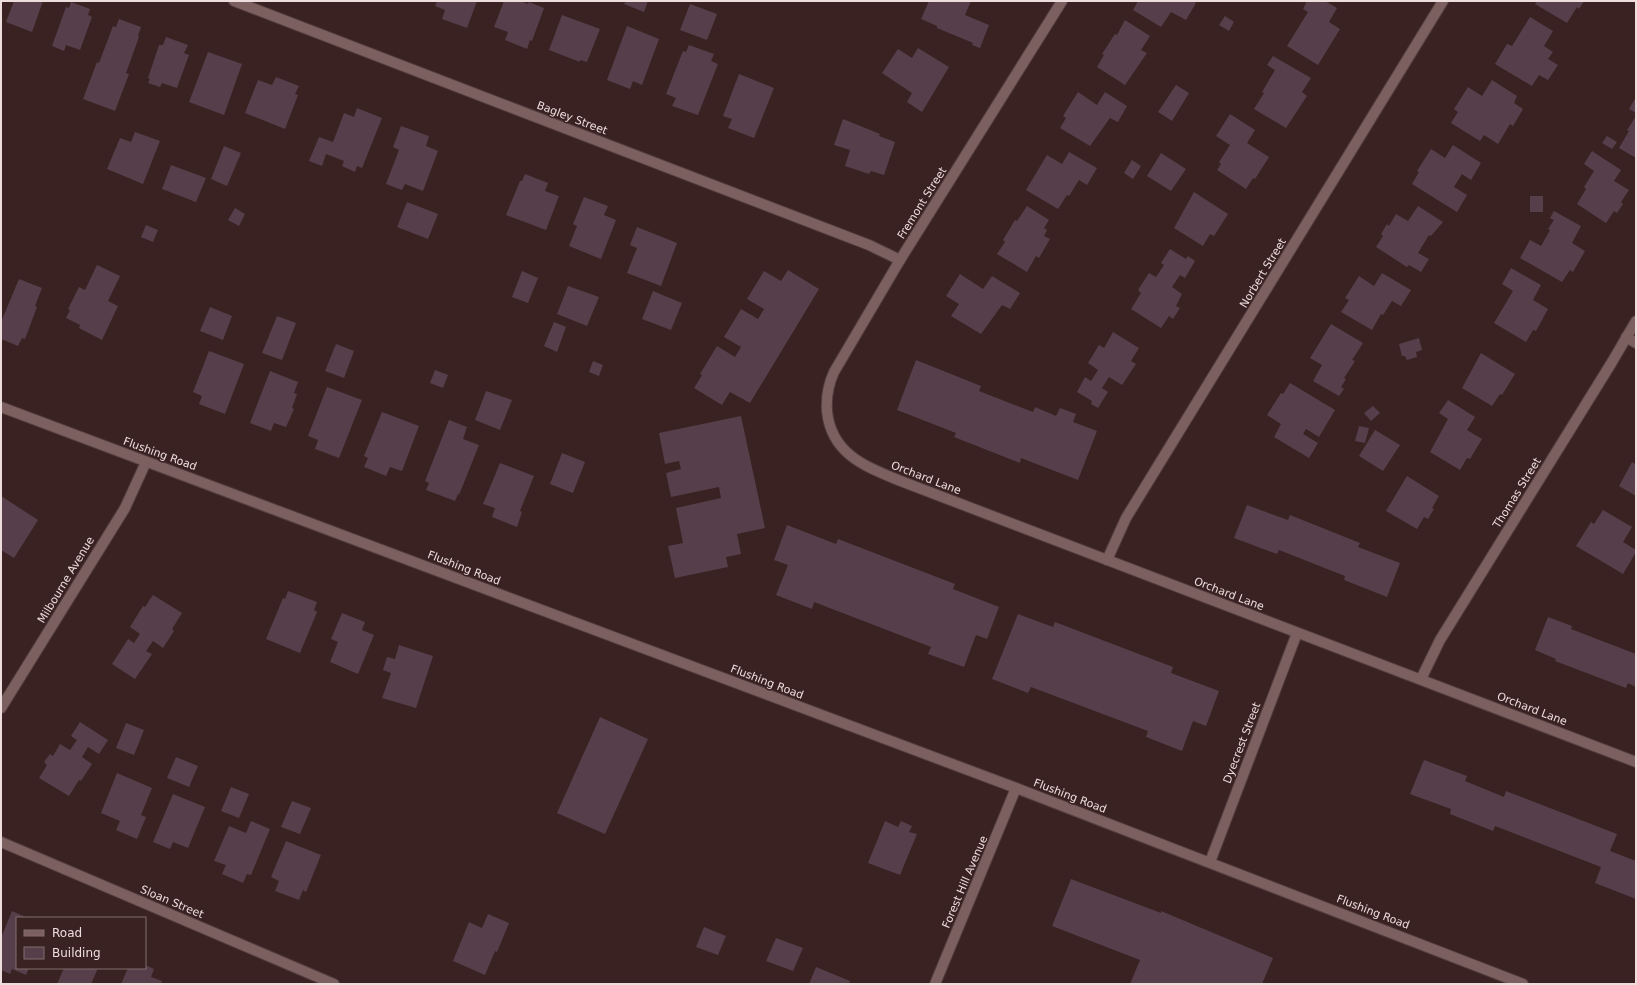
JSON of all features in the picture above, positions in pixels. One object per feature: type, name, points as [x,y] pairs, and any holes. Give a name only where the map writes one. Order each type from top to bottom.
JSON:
[{"type":"street","name":"Bagley Street","points":[[234,1],[869,245],[900,260]]},
{"type":"street","name":"Fremont Street","points":[[830,426],[827,403],[830,380],[900,260],[1062,1]]},
{"type":"street","name":"Norbert Street","points":[[1107,560],[1126,518],[1443,1]]},
{"type":"street","name":"Thomas Street","points":[[1421,679],[1440,640],[1636,321]]},
{"type":"street","points":[[1626,337],[1636,343]]},
{"type":"street","name":"Flushing Road","points":[[1,407],[1016,788],[1523,984]]},
{"type":"street","name":"Orchard Lane","points":[[830,426],[836,441],[842,449],[869,468],[1636,762]]},
{"type":"street","name":"Milbourne Avenue","points":[[1,708],[125,508],[146,462]]},
{"type":"street","name":"Dyecrest Street","points":[[1210,862],[1297,633]]},
{"type":"street","name":"Forest Hill Avenue","points":[[935,984],[1016,788]]},
{"type":"street","name":"Sloan Street","points":[[1,842],[334,984]]},
{"type":"building","points":[[14,1],[43,1],[32,32],[6,22]]},
{"type":"building","points":[[437,1],[477,1],[467,28],[442,19],[445,10],[435,6]]},
{"type":"building","points":[[504,1],[520,1],[528,4],[529,2],[544,8],[532,41],[530,40],[527,49],[505,40],[508,32],[494,27]]},
{"type":"building","points":[[626,1],[648,1],[644,12],[624,4]]},
{"type":"building","points":[[929,1],[971,1],[965,15],[989,25],[980,48],[972,45],[973,43],[937,28],[937,26],[921,19]]},
{"type":"building","points":[[1138,1],[1193,1],[1196,3],[1186,20],[1171,12],[1161,27],[1133,10]]},
{"type":"building","points":[[1307,1],[1325,1],[1337,8],[1329,22],[1340,29],[1318,65],[1287,46],[1308,12],[1303,9]]},
{"type":"building","points":[[1537,1],[1584,1],[1579,9],[1577,7],[1567,23],[1535,4]]},
{"type":"building","points":[[71,2],[90,9],[88,15],[92,17],[80,50],[66,45],[64,51],[52,46],[66,7],[69,8]]},
{"type":"building","points":[[690,4],[717,14],[707,40],[680,30]]},
{"type":"building","points":[[562,15],[600,29],[587,62],[580,60],[580,62],[549,50]]},
{"type":"building","points":[[1225,16],[1234,22],[1229,31],[1219,25]]},
{"type":"building","points":[[1530,17],[1553,31],[1544,46],[1553,52],[1548,59],[1558,65],[1548,80],[1539,75],[1532,86],[1495,64],[1507,44],[1512,46]]},
{"type":"building","points":[[119,19],[141,27],[126,73],[129,74],[115,111],[83,99],[113,26],[116,27]]},
{"type":"building","points":[[1125,20],[1150,36],[1141,50],[1147,53],[1125,85],[1097,67],[1104,55],[1102,54],[1115,34],[1117,35]]},
{"type":"building","points":[[627,26],[659,39],[642,85],[633,81],[630,89],[607,80]]},
{"type":"building","points":[[166,37],[188,45],[184,53],[189,55],[177,88],[162,83],[160,87],[148,83],[150,79],[148,78],[159,45],[163,45]]},
{"type":"building","points":[[689,45],[714,54],[711,61],[718,64],[698,115],[672,106],[676,98],[666,94],[683,51],[686,52]]},
{"type":"building","points":[[918,48],[949,67],[922,112],[907,102],[912,93],[882,73],[898,49],[912,58]]},
{"type":"building","points":[[208,52],[242,64],[224,115],[189,102]]},
{"type":"building","points":[[1273,56],[1311,78],[1302,92],[1307,96],[1286,128],[1254,109],[1264,93],[1262,92],[1275,70],[1267,65]]},
{"type":"building","points":[[739,74],[774,88],[754,138],[728,128],[732,119],[723,116]]},
{"type":"building","points":[[276,77],[299,86],[295,94],[298,95],[285,129],[245,113],[258,80],[272,85]]},
{"type":"building","points":[[1492,80],[1517,96],[1514,103],[1523,109],[1513,126],[1510,124],[1498,144],[1484,135],[1480,141],[1451,123],[1458,112],[1454,109],[1468,87],[1482,96]]},
{"type":"building","points":[[1176,85],[1189,93],[1172,121],[1158,112]]},
{"type":"building","points":[[1078,92],[1097,105],[1105,92],[1127,106],[1118,122],[1110,118],[1090,146],[1060,128],[1066,118],[1063,116]]},
{"type":"building","points":[[1636,97],[1636,113],[1629,109]]},
{"type":"building","points":[[357,108],[382,118],[362,168],[357,166],[355,172],[342,166],[344,161],[326,154],[322,166],[309,161],[319,137],[333,142],[344,113],[354,117]]},
{"type":"building","points":[[1230,114],[1255,130],[1247,143],[1269,157],[1255,179],[1253,178],[1246,189],[1217,170],[1221,164],[1219,162],[1230,145],[1216,136]]},
{"type":"building","points":[[1636,116],[1636,158],[1619,148],[1629,131],[1627,130]]},
{"type":"building","points":[[843,119],[880,134],[879,136],[895,142],[884,175],[871,171],[869,174],[845,166],[850,150],[834,145]]},
{"type":"building","points":[[401,126],[429,136],[426,146],[438,151],[423,191],[405,184],[402,190],[386,184],[399,150],[393,147]]},
{"type":"building","points":[[135,132],[160,141],[143,184],[107,169],[120,138],[131,142]]},
{"type":"building","points":[[1607,136],[1617,142],[1612,149],[1602,143]]},
{"type":"building","points":[[1453,145],[1481,163],[1471,180],[1462,174],[1454,187],[1467,195],[1457,212],[1412,184],[1419,172],[1417,171],[1431,149],[1445,158]]},
{"type":"building","points":[[224,146],[241,153],[227,186],[211,179]]},
{"type":"building","points":[[1592,151],[1621,170],[1614,181],[1629,190],[1621,202],[1623,204],[1617,213],[1614,211],[1606,223],[1577,204],[1586,189],[1584,187],[1594,171],[1584,164]]},
{"type":"building","points":[[1069,152],[1097,168],[1087,185],[1079,180],[1069,196],[1067,195],[1058,209],[1026,190],[1047,155],[1062,164]]},
{"type":"building","points":[[1161,153],[1186,169],[1171,191],[1147,176]]},
{"type":"building","points":[[1132,160],[1141,166],[1133,179],[1124,173]]},
{"type":"building","points":[[171,165],[206,178],[196,202],[162,189]]},
{"type":"building","points":[[525,174],[548,183],[545,191],[559,196],[546,230],[506,215],[520,181],[522,181]]},
{"type":"building","points":[[1194,192],[1228,214],[1214,236],[1210,234],[1203,246],[1174,228]]},
{"type":"building","points":[[1530,196],[1543,196],[1543,212],[1530,212]]},
{"type":"building","points":[[584,197],[608,206],[604,215],[616,220],[601,259],[569,246],[577,226],[573,224]]},
{"type":"building","points":[[407,202],[438,214],[428,239],[397,227]]},
{"type":"building","points":[[1027,206],[1049,220],[1044,228],[1047,230],[1044,236],[1050,239],[1039,258],[1036,256],[1027,272],[997,254],[1005,242],[1003,240],[1015,220],[1017,221]]},
{"type":"building","points":[[1418,206],[1443,222],[1431,236],[1429,235],[1418,253],[1429,259],[1421,272],[1409,265],[1407,267],[1376,247],[1383,236],[1381,234],[1387,224],[1389,226],[1396,214],[1408,221]]},
{"type":"building","points":[[235,208],[245,214],[239,226],[228,220]]},
{"type":"building","points":[[1554,211],[1581,226],[1572,243],[1585,251],[1573,272],[1570,270],[1562,282],[1520,258],[1530,240],[1541,246],[1550,230],[1548,229],[1554,220],[1550,218]]},
{"type":"building","points":[[146,225],[158,230],[153,242],[141,237]]},
{"type":"building","points":[[637,227],[677,243],[661,286],[627,273],[637,248],[630,245]]},
{"type":"building","points":[[1170,249],[1186,259],[1188,256],[1195,261],[1185,278],[1180,275],[1172,287],[1182,294],[1176,306],[1180,308],[1173,319],[1169,316],[1161,328],[1131,309],[1141,293],[1138,290],[1149,273],[1156,277],[1164,265],[1161,263]]},
{"type":"building","points":[[97,265],[120,276],[108,301],[118,306],[102,340],[79,328],[80,325],[66,318],[70,310],[68,309],[79,287],[85,290]]},
{"type":"building","points":[[1511,268],[1541,285],[1533,300],[1548,309],[1536,331],[1533,330],[1526,342],[1494,323],[1513,291],[1502,284]]},
{"type":"building","points":[[788,270],[819,289],[750,403],[730,392],[722,405],[694,388],[702,375],[700,374],[717,346],[735,357],[741,347],[724,337],[741,309],[758,319],[764,309],[747,299],[764,271],[781,281]]},
{"type":"building","points":[[522,271],[538,278],[528,303],[512,297]]},
{"type":"building","points":[[1382,273],[1411,290],[1401,306],[1392,301],[1383,315],[1381,314],[1372,330],[1341,312],[1349,300],[1345,298],[1359,276],[1374,286]]},
{"type":"building","points":[[960,274],[983,289],[992,276],[1020,293],[1010,309],[1002,305],[981,334],[951,316],[959,304],[946,296]]},
{"type":"building","points":[[19,279],[42,288],[35,306],[37,307],[25,339],[22,338],[18,346],[1,339],[1,322]]},
{"type":"building","points":[[568,286],[599,297],[587,326],[557,314]]},
{"type":"building","points":[[653,291],[682,303],[671,330],[642,319]]},
{"type":"building","points":[[210,307],[232,316],[223,340],[200,331]]},
{"type":"building","points":[[277,316],[296,323],[282,360],[262,353]]},
{"type":"building","points":[[554,322],[566,327],[557,352],[544,346]]},
{"type":"building","points":[[1331,324],[1363,343],[1352,360],[1355,361],[1344,378],[1346,379],[1341,387],[1344,389],[1339,396],[1313,381],[1322,365],[1310,358]]},
{"type":"building","points":[[1113,332],[1139,348],[1131,361],[1136,364],[1122,385],[1109,377],[1102,388],[1108,392],[1098,408],[1091,404],[1092,401],[1077,392],[1085,377],[1091,381],[1098,370],[1088,363],[1099,345],[1104,348]]},
{"type":"building","points":[[1419,338],[1422,350],[1416,352],[1417,357],[1407,360],[1405,356],[1402,356],[1399,344]]},
{"type":"building","points":[[336,344],[354,351],[344,378],[325,371]]},
{"type":"building","points":[[209,351],[244,364],[225,414],[199,404],[202,396],[193,392]]},
{"type":"building","points":[[1481,353],[1515,374],[1502,395],[1500,394],[1492,406],[1462,388]]},
{"type":"building","points":[[916,360],[981,386],[979,391],[1033,412],[1035,407],[1056,416],[1060,408],[1076,414],[1073,422],[1097,431],[1078,480],[1021,458],[1020,463],[954,437],[956,433],[897,410]]},
{"type":"building","points":[[593,361],[603,365],[599,376],[589,372]]},
{"type":"building","points":[[435,370],[448,375],[443,388],[430,383]]},
{"type":"building","points":[[270,371],[298,382],[294,393],[297,394],[292,408],[294,409],[286,427],[274,423],[271,431],[250,423]]},
{"type":"building","points":[[1290,383],[1335,410],[1319,437],[1306,429],[1303,434],[1318,443],[1309,458],[1274,437],[1281,424],[1267,415],[1281,393],[1283,394]]},
{"type":"building","points":[[327,387],[362,400],[339,458],[315,449],[318,440],[308,436]]},
{"type":"building","points":[[486,391],[512,400],[500,430],[475,420]]},
{"type":"building","points":[[1448,400],[1475,417],[1467,430],[1482,439],[1470,459],[1467,458],[1460,470],[1430,452],[1448,419],[1439,413]]},
{"type":"building","points":[[1373,406],[1380,413],[1371,421],[1364,413]]},
{"type":"building","points":[[382,412],[419,426],[402,471],[390,467],[386,476],[364,467],[368,458],[364,456]]},
{"type":"building","points":[[741,416],[765,528],[737,534],[741,554],[726,557],[728,567],[675,578],[668,546],[683,543],[676,508],[721,498],[719,487],[671,497],[666,473],[681,469],[679,461],[665,464],[659,433]]},
{"type":"building","points":[[449,420],[467,427],[463,439],[479,445],[459,495],[458,494],[455,501],[426,490],[429,483],[425,481]]},
{"type":"building","points":[[1359,426],[1369,428],[1365,443],[1355,441]]},
{"type":"building","points":[[1375,430],[1400,445],[1383,471],[1359,456]]},
{"type":"building","points":[[562,453],[585,462],[573,493],[550,484]]},
{"type":"building","points":[[1636,461],[1636,496],[1619,486],[1632,462],[1635,464]]},
{"type":"building","points":[[500,463],[534,476],[520,511],[522,512],[517,527],[492,517],[495,508],[483,504]]},
{"type":"building","points":[[1407,476],[1439,496],[1428,519],[1424,517],[1417,529],[1386,511]]},
{"type":"building","points":[[1,496],[38,520],[14,558],[1,550]]},
{"type":"building","points":[[1247,505],[1288,520],[1290,515],[1360,543],[1358,547],[1400,563],[1387,597],[1344,580],[1345,576],[1279,550],[1277,554],[1234,538]]},
{"type":"building","points":[[1603,510],[1632,527],[1623,542],[1636,550],[1636,552],[1623,574],[1576,546],[1591,522],[1594,524]]},
{"type":"building","points":[[787,525],[836,544],[838,539],[955,584],[953,589],[999,607],[987,639],[976,635],[964,667],[928,654],[931,647],[814,602],[812,609],[776,595],[788,565],[774,560]]},
{"type":"building","points":[[288,591],[317,602],[314,610],[317,612],[300,653],[266,639],[283,598],[285,599]]},
{"type":"building","points":[[153,595],[182,613],[172,629],[174,631],[163,648],[153,641],[146,651],[152,654],[135,679],[112,664],[128,639],[134,643],[140,634],[130,627],[143,606],[145,607]]},
{"type":"building","points":[[342,613],[365,622],[362,630],[374,635],[358,674],[330,662],[338,642],[331,639]]},
{"type":"building","points":[[1018,614],[1053,627],[1055,622],[1173,667],[1171,673],[1219,691],[1206,726],[1193,721],[1182,751],[1146,737],[1148,731],[1031,687],[1028,693],[992,679]]},
{"type":"building","points":[[1548,617],[1572,626],[1571,629],[1636,654],[1636,687],[1628,683],[1626,688],[1555,661],[1556,659],[1535,650]]},
{"type":"building","points":[[399,645],[433,656],[416,708],[382,698],[391,673],[383,670],[387,657],[395,659]]},
{"type":"building","points":[[600,717],[648,739],[605,834],[557,813]]},
{"type":"building","points":[[80,722],[108,740],[99,754],[88,747],[82,757],[92,764],[81,781],[79,780],[69,796],[39,778],[47,765],[44,762],[50,754],[53,756],[60,744],[70,750],[77,740],[71,736]]},
{"type":"building","points":[[126,723],[144,730],[134,755],[116,748]]},
{"type":"building","points":[[176,757],[198,766],[189,787],[167,778]]},
{"type":"building","points":[[1424,760],[1467,776],[1465,781],[1504,797],[1506,791],[1617,834],[1610,851],[1636,861],[1636,899],[1595,883],[1601,867],[1495,826],[1493,831],[1450,814],[1451,809],[1410,794]]},
{"type":"building","points":[[117,773],[152,788],[141,815],[146,817],[137,839],[116,830],[120,821],[101,813]]},
{"type":"building","points":[[231,787],[249,794],[239,818],[221,811]]},
{"type":"building","points":[[173,794],[205,807],[188,848],[173,842],[170,849],[153,842]]},
{"type":"building","points":[[292,801],[311,808],[300,834],[281,827]]},
{"type":"building","points":[[251,821],[270,829],[251,875],[247,874],[243,883],[222,874],[226,865],[214,861],[229,826],[246,833]]},
{"type":"building","points":[[885,821],[898,827],[901,821],[912,826],[909,832],[917,834],[900,875],[868,863]]},
{"type":"building","points":[[286,841],[321,855],[306,892],[303,890],[299,900],[275,891],[279,881],[271,877]]},
{"type":"building","points":[[1071,879],[1161,913],[1161,911],[1273,958],[1262,984],[1130,984],[1140,960],[1052,926]]},
{"type":"building","points":[[12,911],[26,917],[16,917],[16,969],[29,969],[26,975],[12,969],[10,974],[1,970],[1,938]]},
{"type":"building","points":[[488,914],[509,923],[497,952],[495,951],[485,975],[453,961],[469,922],[482,928]]},
{"type":"building","points":[[704,927],[726,936],[718,955],[696,947]]},
{"type":"building","points":[[776,938],[803,948],[793,971],[766,961]]},
{"type":"building","points":[[146,965],[154,969],[151,977],[162,981],[161,984],[121,984],[128,969],[146,969]]},
{"type":"building","points":[[816,967],[850,981],[849,984],[809,984]]},
{"type":"building","points":[[64,969],[98,969],[91,984],[57,984]]}]
